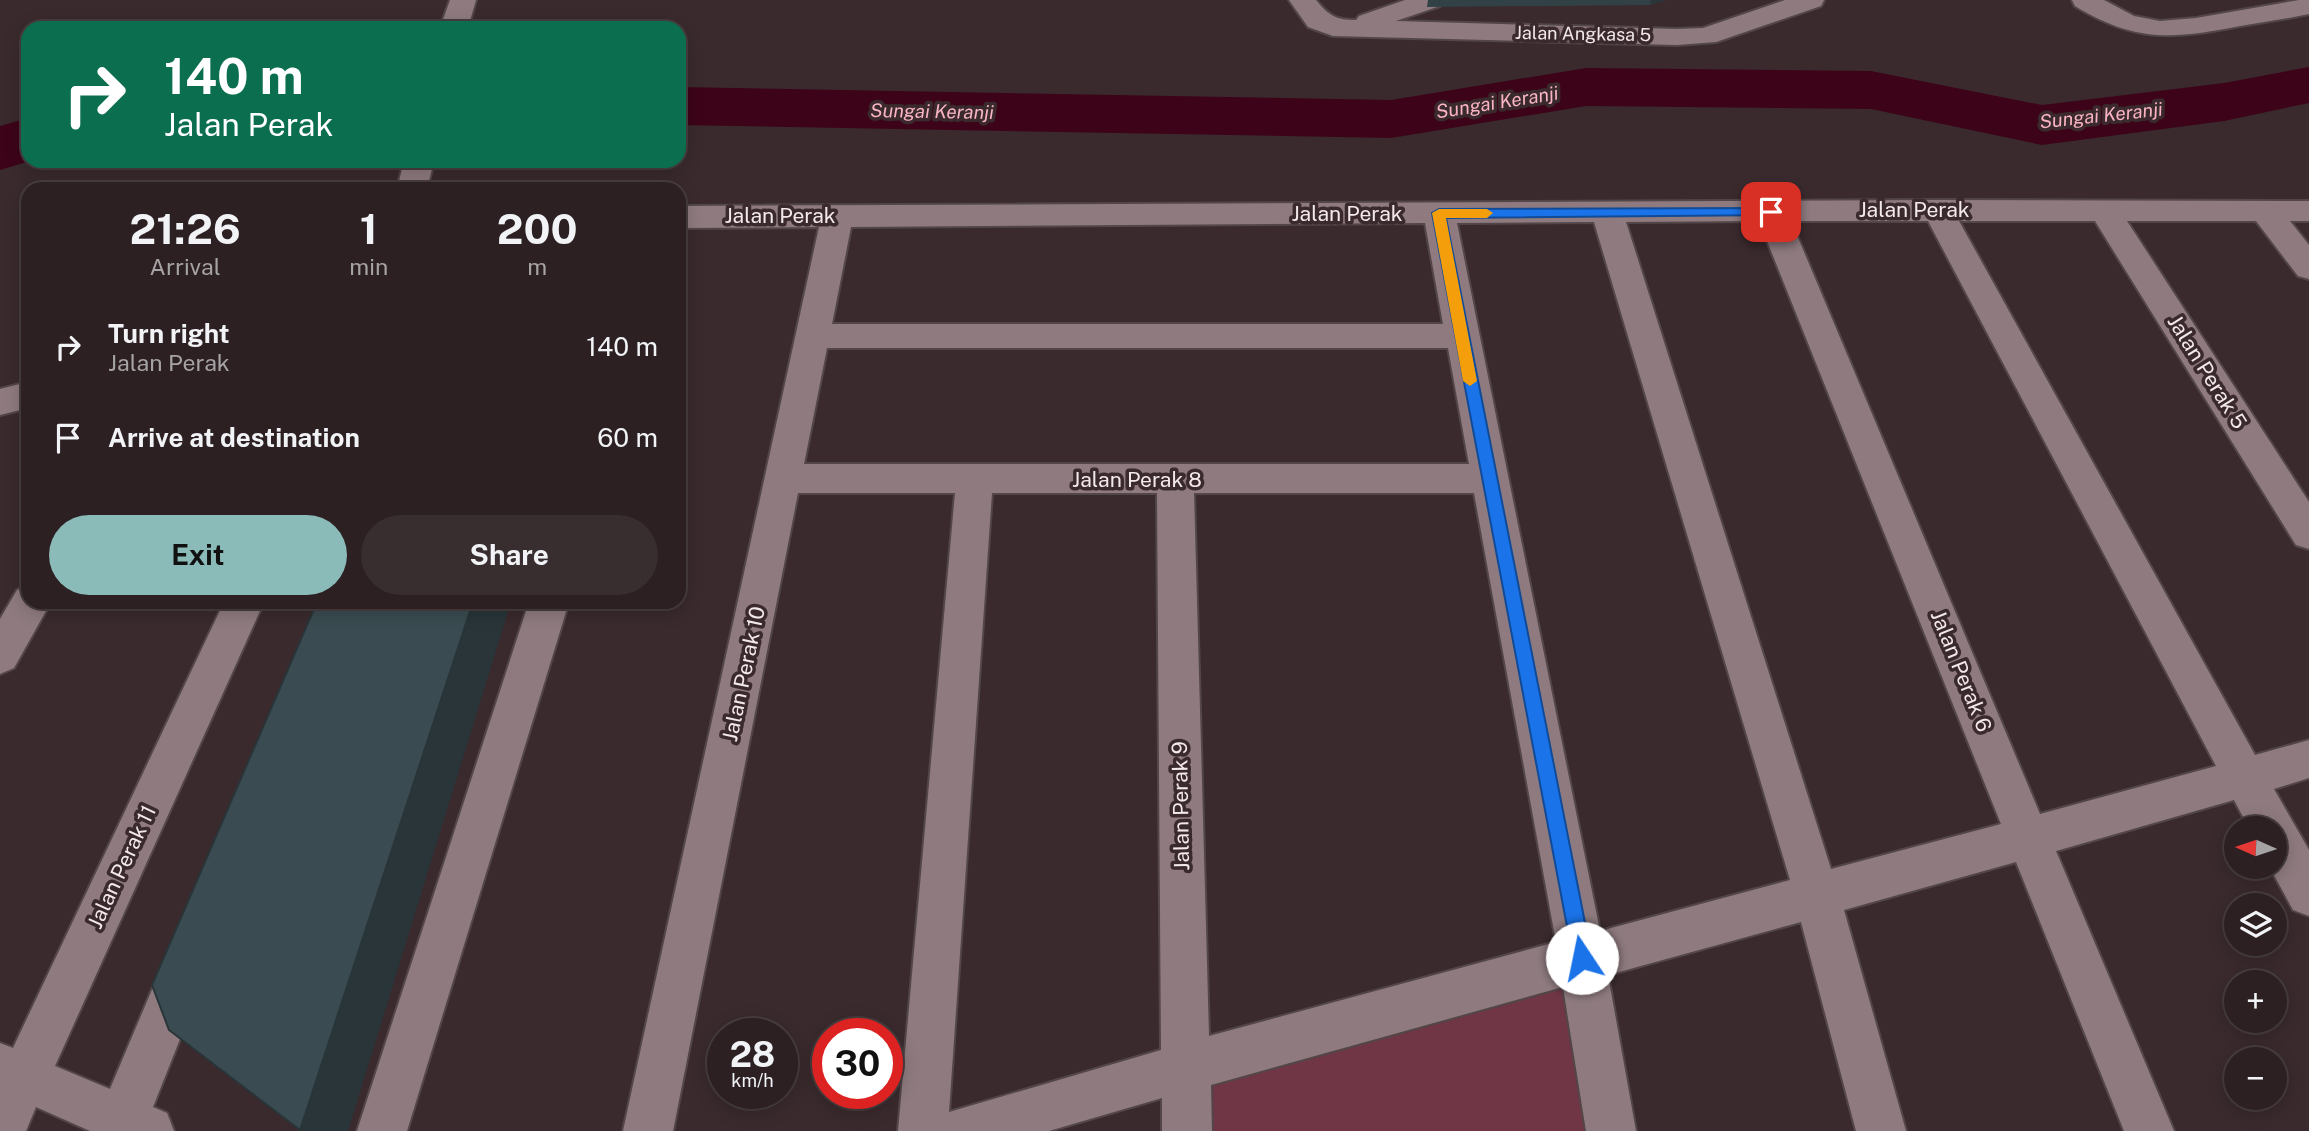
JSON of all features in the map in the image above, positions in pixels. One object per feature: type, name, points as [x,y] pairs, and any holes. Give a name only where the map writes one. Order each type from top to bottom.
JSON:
[{"type":"street","points":[[456,21],[463,0]]},
{"type":"street","name":"Jalan Angkasa 5","points":[[1302,0],[1318,21],[1333,28],[1706,36],[1811,0]]},
{"type":"street","points":[[1350,29],[1430,0]]},
{"type":"street","points":[[2085,0],[2114,20],[2147,29],[2180,30],[2290,6]]},
{"type":"street","points":[[1938,210],[2265,816]]},
{"type":"street","name":"Jalan Perak","points":[[686,217],[1938,210],[2309,211]]},
{"type":"street","name":"Jalan Perak 5","points":[[2105,211],[2309,534]]},
{"type":"street","points":[[2265,211],[2309,268]]},
{"type":"street","name":"Jalan Perak 6","points":[[1771,212],[2149,1131]]},
{"type":"street","points":[[1439,213],[1582,958],[1611,1131]]},
{"type":"street","points":[[1607,213],[1816,896],[1881,1131]]},
{"type":"street","name":"Jalan Perak 10","points":[[648,1131],[837,216]]},
{"type":"street","points":[[812,336],[1461,336]]},
{"type":"street","points":[[0,402],[21,397]]},
{"type":"street","name":"Jalan Perak 8","points":[[785,478],[1175,481],[1489,479]]},
{"type":"street","points":[[923,1131],[975,480]]},
{"type":"street","name":"Jalan Perak 9","points":[[1175,481],[1187,1131]]},
{"type":"street","points":[[0,656],[27,609]]},
{"type":"street","name":"Jalan Perak 11","points":[[0,1131],[13,1072],[241,609]]},
{"type":"street","points":[[382,1131],[547,609]]},
{"type":"street","points":[[964,1131],[1186,1065],[2030,839],[2309,759]]},
{"type":"street","points":[[2287,855],[2309,894]]},
{"type":"street","points":[[13,1072],[130,1128],[200,931]]},
{"type":"shaded area","points":[[1582,958],[1611,1131],[1187,1131],[1186,1065]]},
{"type":"building","points":[[314,609],[471,609],[300,1130],[169,1030],[152,985]]},
{"type":"waterway","name":"Sungai Keranji","points":[[686,106],[1391,119],[1586,87],[1871,90],[2042,125],[2224,102],[2309,85]]},
{"type":"waterway","name":"Sungai Keranji","points":[[0,150],[21,141]]},
{"type":"slow traffic","points":[[1470,381],[1439,213],[1487,213]]},
{"type":"route","points":[[1582,958],[1439,213],[1771,212]]}]
